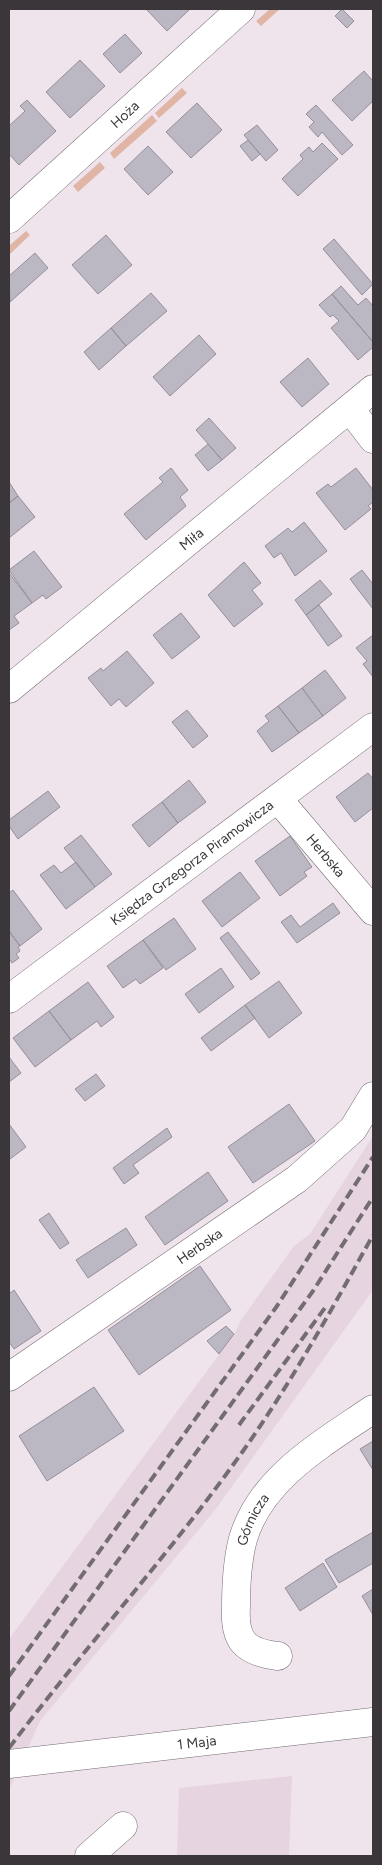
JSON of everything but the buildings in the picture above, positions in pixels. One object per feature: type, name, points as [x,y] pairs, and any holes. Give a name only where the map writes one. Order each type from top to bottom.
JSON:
[{"type":"street","name":"Hoża","points":[[9,220],[241,9]]},
{"type":"street","name":"Miła","points":[[9,689],[373,389]]},
{"type":"street","points":[[350,409],[373,439]]},
{"type":"street","name":"Księdza Grzegorza Piramowicza","points":[[9,999],[373,727]]},
{"type":"street","name":"Herbska","points":[[278,799],[373,911]]},
{"type":"street","name":"Herbska","points":[[9,1377],[297,1179],[354,1128],[373,1096]]},
{"type":"street","name":"Górnicza","points":[[278,1656],[252,1650],[239,1638],[235,1624],[236,1594],[237,1569],[243,1538],[264,1499],[302,1457],[373,1410]]},
{"type":"street","name":"1 Maja","points":[[14,1763],[373,1722]]},
{"type":"street","points":[[89,1856],[123,1826]]},
{"type":"shaded area","points":[[270,9],[280,9],[261,26],[256,21]]},
{"type":"shaded area","points":[[182,88],[187,93],[159,118],[155,113]]},
{"type":"shaded area","points":[[152,115],[157,121],[114,159],[110,153]]},
{"type":"shaded area","points":[[100,162],[105,168],[78,192],[73,186]]},
{"type":"shaded area","points":[[26,231],[30,235],[9,255],[9,246]]},
{"type":"shaded area","points":[[373,1136],[373,1290],[215,1510],[40,1721],[9,1790],[9,1639],[235,1333],[241,1320],[294,1246],[310,1234]]},
{"type":"shaded area","points":[[292,1776],[289,1856],[177,1856],[179,1788]]},
{"type":"railway","points":[[9,1676],[277,1306],[373,1157]]},
{"type":"railway","points":[[9,1711],[313,1291],[373,1197]]},
{"type":"railway","points":[[9,1748],[67,1673],[157,1564],[243,1451],[327,1318],[373,1235]]},
{"type":"railway","points":[[239,1425],[327,1305]]}]
